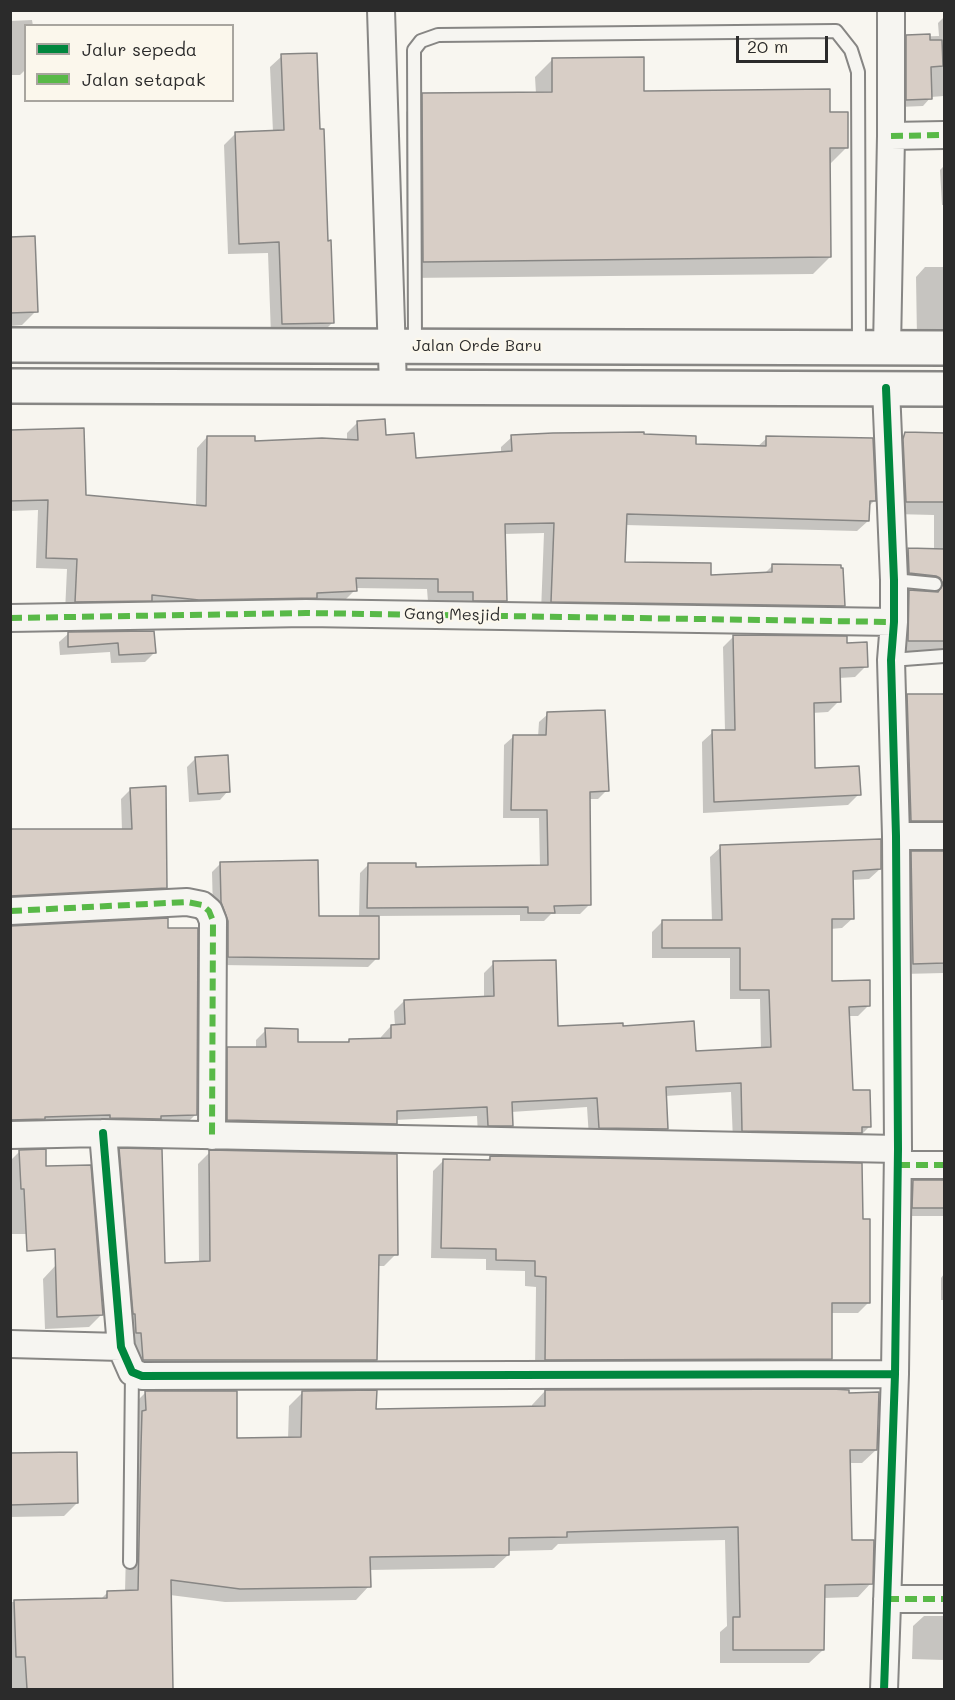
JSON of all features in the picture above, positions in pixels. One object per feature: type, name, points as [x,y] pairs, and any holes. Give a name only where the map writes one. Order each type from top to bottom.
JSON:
[{"type":"main road","name":"Jalan Orde Baru","points":[[10,345],[945,348]]},
{"type":"main road","points":[[10,386],[945,389]]},
{"type":"street","points":[[381,10],[404,346],[393,387]]},
{"type":"street","points":[[873,348],[891,136],[891,10]]},
{"type":"street","points":[[891,136],[945,135]]},
{"type":"street","points":[[884,1689],[895,1374],[898,1157],[896,837],[891,660],[894,580],[886,388]]},
{"type":"street","name":"Gang Mesjid","points":[[10,618],[306,613],[894,622]]},
{"type":"street","points":[[896,837],[945,836]]},
{"type":"street","points":[[10,911],[187,902],[202,905],[209,911],[213,921],[212,1136]]},
{"type":"street","points":[[10,1135],[103,1133],[898,1157],[945,1165]]},
{"type":"street","points":[[103,1133],[121,1347],[132,1372],[142,1376],[895,1374]]},
{"type":"street","points":[[10,1344],[121,1347]]},
{"type":"street","points":[[887,1599],[945,1599]]},
{"type":"lane","points":[[404,346],[414,50],[421,41],[438,35],[836,31],[851,50],[858,72],[873,348]]},
{"type":"lane","points":[[894,580],[935,584]]},
{"type":"lane","points":[[891,660],[945,656]]},
{"type":"lane","points":[[130,1562],[132,1372]]},
{"type":"building","points":[[930,34],[930,40],[942,40],[943,66],[931,67],[932,99],[906,100],[906,35]]},
{"type":"building","points":[[317,53],[320,129],[324,129],[328,241],[331,240],[334,323],[282,324],[279,242],[239,244],[235,132],[284,130],[281,54]]},
{"type":"building","points":[[644,57],[644,91],[830,89],[830,112],[848,112],[848,148],[830,148],[831,257],[423,262],[422,93],[552,92],[552,58]]},
{"type":"building","points":[[35,236],[38,312],[10,313],[10,237]]},
{"type":"building","points":[[385,419],[386,435],[414,433],[416,458],[512,451],[511,435],[553,433],[644,432],[644,434],[696,436],[696,444],[766,446],[766,436],[873,438],[876,501],[870,501],[869,521],[627,514],[625,562],[711,563],[711,575],[772,572],[772,564],[841,565],[845,606],[551,602],[554,523],[505,524],[507,601],[473,601],[473,592],[438,592],[438,579],[356,578],[357,591],[317,593],[317,598],[199,600],[152,595],[152,601],[75,602],[77,559],[46,558],[48,500],[10,501],[10,430],[84,428],[86,495],[206,506],[207,436],[255,436],[255,441],[322,438],[358,440],[357,421]]},
{"type":"building","points":[[905,432],[945,433],[945,502],[906,502],[903,439]]},
{"type":"building","points":[[908,548],[945,549],[945,641],[908,641],[909,590],[938,592],[943,584],[936,576],[909,573]]},
{"type":"building","points":[[154,631],[156,653],[119,655],[118,643],[68,647],[68,632]]},
{"type":"building","points":[[733,635],[847,636],[847,643],[867,642],[868,667],[840,668],[841,702],[814,703],[815,768],[859,766],[861,795],[714,802],[712,730],[735,730]]},
{"type":"building","points":[[907,694],[944,694],[945,821],[911,821]]},
{"type":"building","points":[[605,710],[609,791],[590,792],[591,905],[554,906],[555,913],[528,913],[528,907],[367,908],[368,863],[416,863],[416,867],[548,865],[547,810],[511,810],[513,735],[546,735],[547,712]]},
{"type":"building","points":[[228,755],[230,792],[198,794],[195,757]]},
{"type":"building","points":[[166,786],[167,888],[10,896],[10,829],[132,829],[130,788]]},
{"type":"building","points":[[881,839],[881,869],[853,871],[854,919],[832,919],[832,981],[870,980],[870,1006],[849,1007],[853,1090],[870,1090],[871,1127],[862,1127],[862,1133],[742,1131],[741,1083],[666,1087],[668,1129],[599,1128],[597,1098],[512,1102],[513,1126],[488,1126],[487,1107],[397,1111],[397,1124],[227,1120],[227,1047],[266,1047],[265,1028],[298,1029],[298,1042],[349,1042],[349,1039],[391,1038],[391,1025],[405,1024],[404,1000],[494,996],[493,961],[556,960],[558,1026],[623,1023],[623,1026],[694,1021],[696,1051],[771,1047],[769,990],[740,990],[740,948],[662,948],[662,920],[722,920],[720,845]]},
{"type":"building","points":[[911,851],[945,851],[945,963],[913,964]]},
{"type":"building","points":[[318,860],[319,916],[379,916],[379,959],[228,957],[228,921],[221,902],[220,862]]},
{"type":"building","points":[[168,918],[168,928],[198,928],[197,1115],[161,1116],[161,1119],[110,1118],[110,1115],[10,1120],[10,926]]},
{"type":"building","points":[[119,1148],[162,1149],[165,1263],[210,1261],[209,1150],[397,1154],[398,1255],[379,1255],[377,1360],[143,1360],[141,1333],[136,1333],[135,1314],[133,1314]]},
{"type":"building","points":[[46,1149],[46,1166],[91,1165],[103,1315],[57,1317],[55,1249],[27,1251],[24,1189],[21,1189],[19,1150]]},
{"type":"building","points":[[490,1156],[862,1163],[863,1219],[870,1219],[870,1303],[832,1303],[832,1359],[545,1360],[546,1277],[535,1276],[535,1261],[496,1260],[496,1249],[441,1248],[443,1159],[490,1160]]},
{"type":"building","points":[[913,1180],[945,1180],[945,1208],[912,1208]]},
{"type":"building","points":[[377,1390],[376,1409],[545,1406],[545,1390],[849,1390],[849,1393],[879,1392],[877,1450],[850,1450],[852,1540],[874,1540],[873,1584],[825,1585],[824,1650],[733,1650],[733,1617],[740,1617],[738,1527],[567,1532],[567,1537],[509,1538],[509,1555],[370,1557],[371,1587],[240,1589],[171,1580],[173,1689],[27,1689],[25,1657],[16,1657],[14,1600],[107,1598],[107,1591],[138,1590],[142,1411],[146,1410],[145,1391],[237,1391],[237,1438],[301,1437],[302,1391]]},
{"type":"building","points":[[77,1452],[78,1503],[10,1505],[10,1453]]},
{"type":"marked path","points":[[891,136],[944,135]]},
{"type":"marked path","points":[[10,618],[306,613],[894,622]]},
{"type":"marked path","points":[[10,911],[187,902],[202,905],[209,911],[213,921],[212,1136]]},
{"type":"marked path","points":[[898,1165],[944,1165]]},
{"type":"marked path","points":[[887,1599],[944,1599]]},
{"type":"cycle path","points":[[884,1690],[895,1374],[898,1149],[896,836],[891,660],[894,580],[886,388]]},
{"type":"cycle path","points":[[103,1133],[121,1347],[132,1372],[142,1376],[895,1374]]}]
